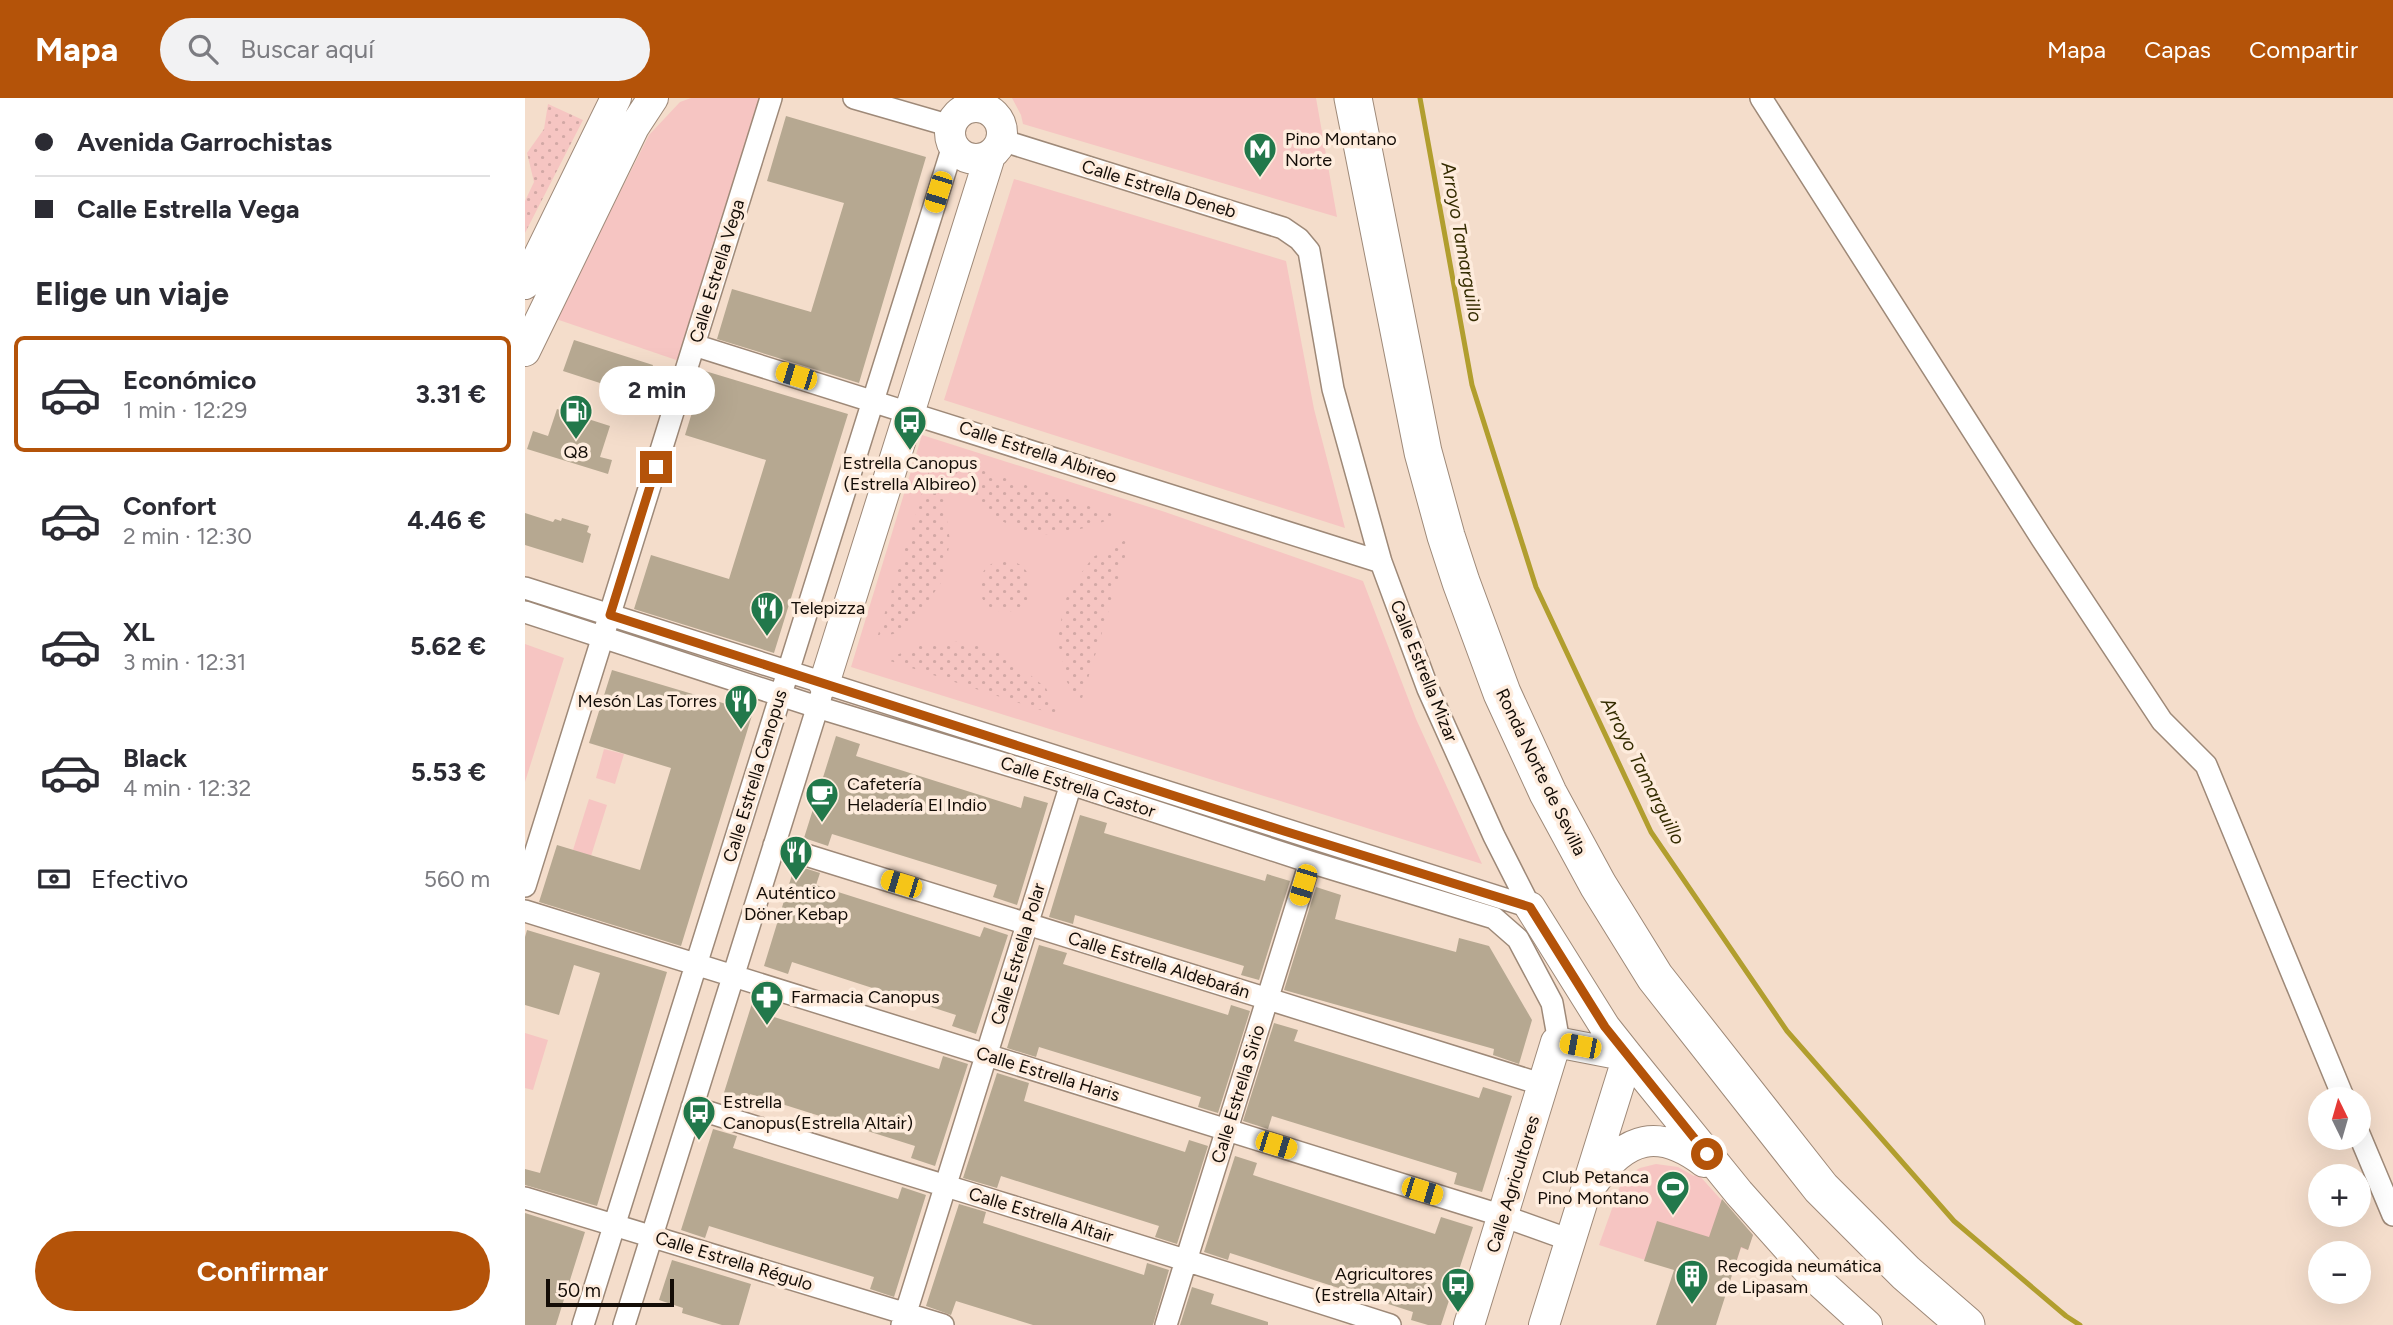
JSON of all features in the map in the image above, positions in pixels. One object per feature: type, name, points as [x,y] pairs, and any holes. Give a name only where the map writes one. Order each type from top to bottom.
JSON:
[{"type":"highway","name":"Ronda Norte de Sevilla","points":[[1332,98],[1378,337],[1425,542],[1481,695],[1529,802],[1581,898],[1640,991],[1812,1209],[1895,1292],[1934,1325]]},
{"type":"highway","name":"Ronda Norte de Sevilla","points":[[1353,98],[1415,411],[1446,536],[1468,604],[1502,693],[1548,793],[1598,885],[1663,988],[1821,1188],[1906,1273],[1966,1325]]},
{"type":"street","points":[[525,284],[616,98]]},
{"type":"street","points":[[525,351],[634,127],[653,98]]},
{"type":"street","name":"Calle Estrella Vega","points":[[525,886],[771,98]]},
{"type":"street","points":[[854,98],[952,136]]},
{"type":"street","points":[[1761,98],[2042,539],[2162,721],[2206,765],[2339,1087]]},
{"type":"street","points":[[624,1325],[910,411],[1002,129],[989,110],[978,107],[966,109],[956,116],[952,136],[960,154],[969,159],[980,159],[995,148]]},
{"type":"street","name":"Calle Estrella Canopus","points":[[583,1325],[873,400],[952,136]]},
{"type":"street","name":"Calle Estrella Deneb","points":[[995,148],[1283,228],[1300,239],[1309,251]]},
{"type":"street","name":"Calle Estrella Mizar","points":[[1309,251],[1333,389],[1381,562],[1427,689],[1494,836],[1530,907],[1605,1027],[1739,1193]]},
{"type":"street","name":"Calle Estrella Albireo","points":[[694,345],[910,411],[1381,562]]},
{"type":"street","name":"Calle Estrella Castor","points":[[525,588],[788,672],[821,696],[1071,784],[1310,862],[1494,918],[1518,939],[1552,1003],[1557,1031],[1556,1042]]},
{"type":"street","name":"Calle Estrella Castor","points":[[525,612],[781,694],[821,696],[1530,907]]},
{"type":"street","name":"Calle Estrella Polar","points":[[904,1319],[1071,784]]},
{"type":"street","name":"Calle Estrella Aldebarán","points":[[774,845],[1543,1085]]},
{"type":"street","name":"Calle Estrella Sirio","points":[[1166,1325],[1310,862]]},
{"type":"street","name":"Calle Estrella Haris","points":[[525,911],[1503,1216],[1570,1240]]},
{"type":"street","points":[[1544,1325],[1628,1055],[1556,1042]]},
{"type":"street","name":"Calle Agricultores","points":[[1469,1325],[1556,1042]]},
{"type":"street","name":"Calle Estrella Altair","points":[[692,1107],[945,1187],[1187,1259],[1390,1325]]},
{"type":"street","points":[[1585,1194],[1608,1162],[1627,1148],[1656,1141],[1672,1142],[1685,1148],[1739,1193],[1814,1277],[1867,1325]]},
{"type":"street","points":[[2366,1150],[2393,1214]]},
{"type":"street","name":"Calle Estrella Régulo","points":[[525,1198],[652,1236],[904,1319],[943,1325]]},
{"type":"shaded area","points":[[691,98],[771,98],[688,364],[556,319],[649,135],[680,102]]},
{"type":"shaded area","points":[[1012,98],[1316,98],[1337,217],[1023,124]]},
{"type":"shaded area","points":[[548,104],[583,120],[525,233],[525,201],[534,182],[527,153],[544,129]]},
{"type":"shaded area","points":[[1014,179],[1286,261],[1314,409],[1345,528],[944,400]]},
{"type":"shaded area","points":[[922,435],[1165,512],[1363,581],[1416,719],[1482,864],[851,667]]},
{"type":"shaded area","points":[[951,460],[1119,516],[1085,528],[1059,533],[1040,534],[1019,529],[997,519],[972,499],[962,485]]},
{"type":"shaded area","points":[[929,471],[944,499],[950,541],[943,580],[917,617],[897,633],[877,638]]},
{"type":"shaded area","points":[[1131,537],[1080,705],[1067,682],[1057,638],[1068,591],[1093,557]]},
{"type":"shaded area","points":[[1005,560],[1024,567],[1031,586],[1024,605],[1005,612],[986,605],[979,586],[986,567]]},
{"type":"shaded area","points":[[964,641],[1006,655],[1046,688],[1059,716],[887,660],[915,646]]},
{"type":"shaded area","points":[[525,644],[564,658],[525,782]]},
{"type":"shaded area","points":[[604,749],[624,754],[615,784],[596,778]]},
{"type":"shaded area","points":[[589,799],[607,805],[591,856],[573,850]]},
{"type":"shaded area","points":[[525,1033],[548,1040],[533,1090],[525,1088]]},
{"type":"shaded area","name":"Club Petanca Pino Montano","points":[[1656,1164],[1678,1167],[1694,1176],[1697,1173],[1753,1235],[1748,1250],[1741,1248],[1728,1287],[1599,1245],[1623,1178],[1640,1168]]},
{"type":"building","points":[[786,116],[926,157],[859,383],[717,339],[732,289],[811,312],[844,203],[767,181]]},
{"type":"building","points":[[574,340],[653,365],[643,397],[563,371]]},
{"type":"building","points":[[705,371],[848,414],[774,653],[634,609],[651,555],[729,579],[766,460],[685,435]]},
{"type":"building","name":"Q8","points":[[557,409],[610,426],[600,457],[612,460],[608,474],[527,449],[533,431],[548,436]]},
{"type":"building","points":[[525,513],[553,522],[555,519],[561,521],[562,518],[589,526],[587,532],[591,534],[583,563],[525,545]]},
{"type":"building","points":[[612,670],[753,712],[681,946],[539,902],[557,845],[640,870],[671,768],[589,743]]},
{"type":"building","points":[[836,736],[860,744],[856,756],[1021,808],[1024,796],[1048,803],[1017,905],[993,897],[997,885],[832,834],[828,846],[804,838]]},
{"type":"building","points":[[1080,815],[1107,823],[1104,833],[1265,881],[1267,874],[1290,881],[1259,980],[1241,975],[1244,966],[1075,915],[1073,924],[1049,917]]},
{"type":"building","points":[[795,865],[820,873],[816,885],[980,937],[984,927],[1008,935],[976,1034],[952,1026],[956,1015],[792,962],[788,974],[764,966]]},
{"type":"building","points":[[1316,887],[1341,895],[1335,919],[1456,952],[1459,938],[1489,946],[1532,1020],[1519,1064],[1493,1055],[1494,1049],[1284,990]]},
{"type":"building","points":[[527,930],[667,972],[597,1206],[525,1185],[525,1169],[540,1173],[600,973],[574,965],[559,1015],[525,1005]]},
{"type":"building","points":[[1039,945],[1067,953],[1063,964],[1228,1015],[1231,1005],[1250,1011],[1218,1113],[1198,1107],[1201,1097],[1039,1047],[1036,1057],[1007,1048]]},
{"type":"building","points":[[754,997],[778,1005],[774,1017],[939,1069],[943,1056],[968,1064],[935,1166],[911,1158],[915,1146],[750,1094],[746,1107],[722,1099]]},
{"type":"building","points":[[1274,1023],[1298,1030],[1294,1041],[1479,1098],[1483,1087],[1512,1096],[1482,1192],[1454,1184],[1457,1173],[1272,1116],[1268,1129],[1243,1121]]},
{"type":"building","points":[[997,1073],[1029,1083],[1024,1101],[1185,1152],[1189,1140],[1208,1146],[1177,1244],[1155,1237],[1159,1226],[1001,1176],[997,1188],[963,1178]]},
{"type":"building","points":[[713,1129],[737,1136],[733,1148],[898,1199],[902,1187],[926,1195],[894,1297],[870,1289],[874,1277],[709,1226],[705,1238],[681,1230]]},
{"type":"building","points":[[1235,1156],[1257,1163],[1253,1175],[1435,1234],[1441,1217],[1473,1227],[1441,1325],[1428,1325],[1411,1320],[1413,1312],[1230,1253],[1228,1260],[1204,1252]]},
{"type":"building","points":[[1722,1199],[1753,1235],[1748,1250],[1741,1247],[1716,1325],[1656,1325],[1674,1270],[1644,1261],[1657,1221],[1709,1237]]},
{"type":"building","points":[[959,1204],[986,1212],[983,1223],[1144,1275],[1147,1263],[1169,1270],[1153,1325],[1033,1325],[956,1301],[951,1315],[926,1306]]},
{"type":"building","points":[[525,1213],[585,1232],[556,1325],[525,1325]]},
{"type":"building","points":[[672,1260],[751,1284],[739,1325],[722,1325],[682,1313],[683,1308],[659,1300]]},
{"type":"building","points":[[1192,1287],[1214,1294],[1211,1304],[1268,1322],[1268,1325],[1180,1325]]},
{"type":"waterway","name":"Arroyo Tamarguillo","points":[[1420,98],[1472,385],[1536,587],[1651,832],[1787,1031],[1954,1221],[2080,1325]]},
{"type":"place","name":"Pino Montano Norte","points":[[1260,179]]},
{"type":"place","name":"Q8","points":[[576,441]]},
{"type":"place","name":"Estrella Canopus (Estrella Albireo)","points":[[910,452]]},
{"type":"place","name":"Telepizza","points":[[767,638]]},
{"type":"place","name":"Mesón Las Torres","points":[[741,731]]},
{"type":"place","name":"Cafetería Heladería El Indio","points":[[822,824]]},
{"type":"place","name":"Auténtico Döner Kebap","points":[[796,882]]},
{"type":"place","name":"Farmacia Canopus","points":[[767,1027]]},
{"type":"place","name":"Estrella Canopus(Estrella Altair)","points":[[699,1142]]},
{"type":"place","name":"Club Petanca Pino Montano","points":[[1673,1217]]},
{"type":"place","name":"Recogida neumática de Lipasam","points":[[1692,1306]]},
{"type":"place","name":"Agricultores (Estrella Altair)","points":[[1458,1314]]},
{"type":"route","points":[[656,467],[610,615],[1530,907],[1605,1027],[1707,1154]]}]
